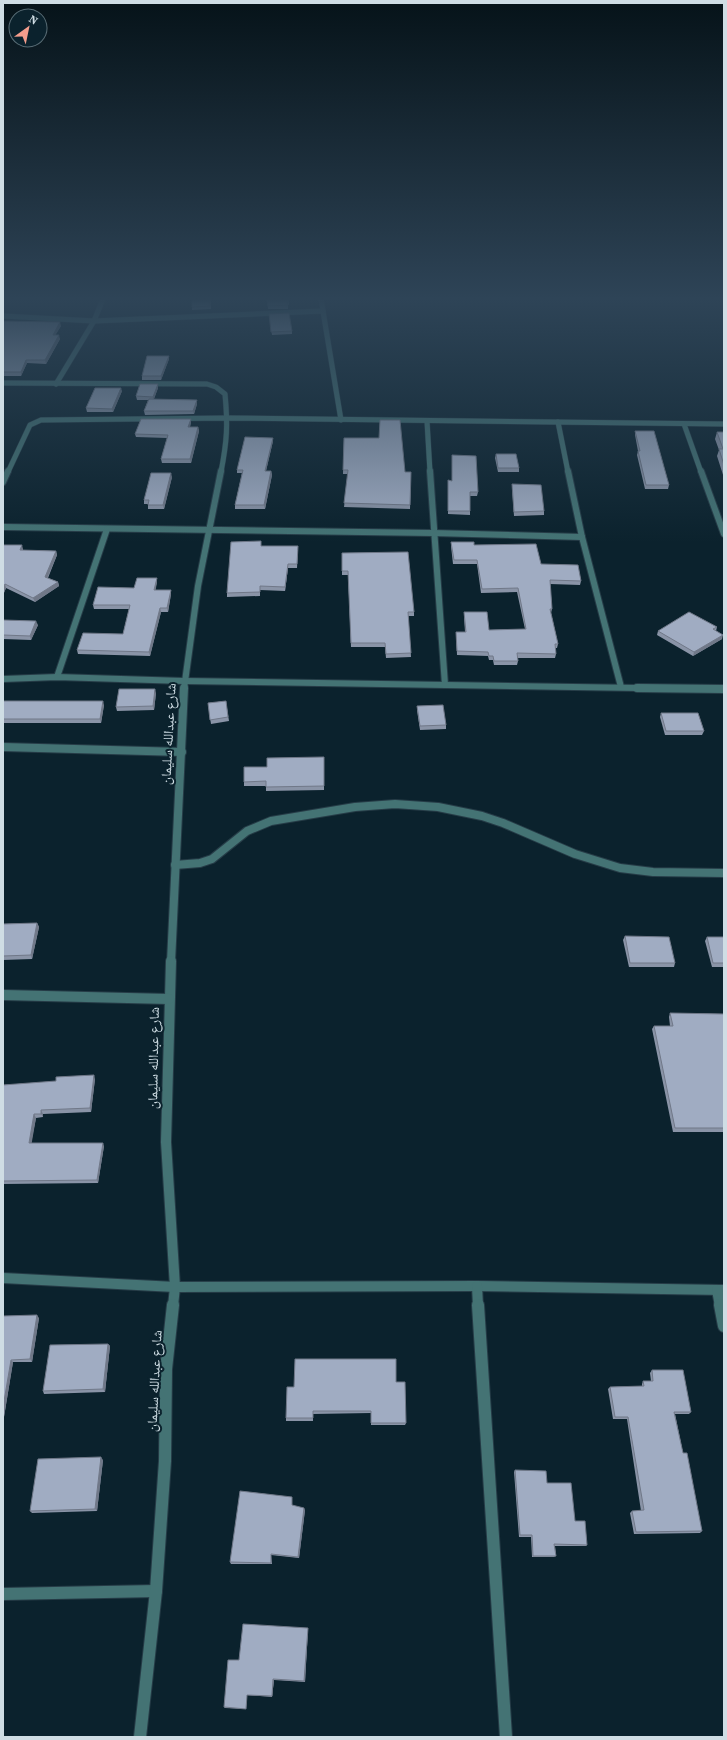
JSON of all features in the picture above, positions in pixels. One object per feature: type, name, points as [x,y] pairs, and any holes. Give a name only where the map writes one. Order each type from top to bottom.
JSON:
[{"type":"street","points":[[3,383],[56,384],[58,380]]},
{"type":"street","points":[[334,380],[341,420]]},
{"type":"street","name":"شارع عبدالله سليمان","points":[[56,384],[196,384],[216,387],[225,394],[228,418],[227,442],[196,601],[184,681],[182,752],[168,999],[166,1142],[175,1287],[166,1369],[165,1461],[156,1591],[140,1737]]},
{"type":"street","points":[[3,482],[29,427],[38,421],[228,418],[724,424]]},
{"type":"street","points":[[427,421],[433,533],[445,685]]},
{"type":"street","points":[[558,422],[582,537],[621,687]]},
{"type":"street","points":[[684,424],[724,532]]},
{"type":"street","points":[[3,527],[433,533],[582,537]]},
{"type":"street","points":[[57,677],[107,529]]},
{"type":"street","points":[[3,678],[57,677],[184,681],[724,689]]},
{"type":"street","points":[[3,747],[182,752]]},
{"type":"street","points":[[175,865],[200,863],[212,859],[247,831],[271,821],[355,807],[395,804],[438,807],[482,816],[503,823],[575,854],[620,868],[653,872],[724,873]]},
{"type":"street","points":[[3,995],[168,999]]},
{"type":"street","points":[[3,1278],[175,1287],[477,1286],[721,1290],[724,1326]]},
{"type":"street","points":[[477,1286],[506,1737]]},
{"type":"street","points":[[3,1594],[156,1591]]},
{"type":"building","points":[[140,384],[158,384],[153,397],[136,396]]},
{"type":"building","points":[[95,388],[121,388],[112,409],[86,408]]},
{"type":"building","points":[[149,399],[197,400],[193,411],[144,411]]},
{"type":"building","points":[[141,419],[191,419],[188,427],[198,427],[190,459],[161,459],[168,435],[135,434]]},
{"type":"building","points":[[380,420],[400,420],[405,472],[411,472],[410,505],[344,503],[348,470],[343,470],[344,438],[379,438]]},
{"type":"building","points":[[635,431],[654,431],[669,485],[646,485]]},
{"type":"building","points":[[717,432],[724,432],[724,465],[719,449],[723,449]]},
{"type":"building","points":[[245,437],[273,438],[265,471],[271,471],[264,505],[235,505],[243,470],[237,470]]},
{"type":"building","points":[[496,454],[516,454],[519,468],[498,468]]},
{"type":"building","points":[[452,455],[476,456],[478,492],[470,492],[470,511],[448,511],[448,480],[452,481]]},
{"type":"building","points":[[151,473],[171,473],[163,505],[148,505],[149,500],[144,500]]},
{"type":"building","points":[[512,484],[541,485],[544,511],[514,512]]},
{"type":"building","points":[[261,541],[261,546],[298,546],[297,564],[288,564],[285,587],[260,586],[260,592],[227,593],[231,542]]},
{"type":"building","points":[[451,542],[474,542],[474,545],[536,544],[541,564],[578,565],[581,581],[550,580],[552,609],[550,609],[558,644],[555,644],[556,654],[517,653],[518,661],[494,661],[493,656],[489,656],[488,652],[457,651],[456,632],[466,632],[464,612],[487,612],[489,630],[526,629],[518,588],[482,589],[477,560],[454,560]]},
{"type":"building","points":[[3,545],[22,545],[20,550],[56,551],[45,577],[58,582],[33,598],[5,584],[3,588]]},
{"type":"building","points":[[408,552],[414,612],[408,612],[411,653],[386,654],[385,643],[351,643],[348,571],[342,571],[342,553]]},
{"type":"building","points":[[137,578],[157,578],[154,590],[171,590],[167,608],[160,608],[149,652],[77,650],[83,633],[123,634],[130,605],[93,605],[98,587],[134,588]]},
{"type":"building","points":[[689,612],[717,627],[713,629],[723,635],[694,652],[658,631]]},
{"type":"building","points":[[3,620],[36,621],[30,636],[3,635]]},
{"type":"building","points":[[119,689],[155,689],[153,706],[116,707]]},
{"type":"building","points":[[3,701],[103,701],[100,719],[3,719]]},
{"type":"building","points":[[226,701],[228,717],[210,720],[208,703]]},
{"type":"building","points":[[443,705],[446,725],[420,726],[417,706]]},
{"type":"building","points":[[661,713],[698,713],[704,731],[666,731]]},
{"type":"building","points":[[324,757],[324,786],[266,787],[266,781],[244,782],[244,767],[267,767],[267,758]]},
{"type":"building","points":[[37,923],[31,955],[3,956],[3,924]]},
{"type":"building","points":[[625,936],[669,937],[675,963],[630,963]]},
{"type":"building","points":[[707,937],[724,937],[724,963],[713,963]]},
{"type":"building","points":[[670,1013],[724,1014],[724,1128],[675,1128],[654,1026],[673,1026]]},
{"type":"building","points":[[94,1075],[90,1108],[41,1110],[41,1114],[34,1114],[29,1143],[103,1143],[97,1180],[3,1181],[3,1085],[56,1081],[56,1077]]},
{"type":"building","points":[[37,1315],[30,1359],[11,1360],[3,1407],[3,1316]]},
{"type":"building","points":[[108,1344],[103,1389],[43,1391],[50,1345]]},
{"type":"building","points":[[295,1359],[396,1359],[396,1382],[405,1382],[406,1423],[371,1423],[371,1411],[313,1411],[313,1418],[286,1418],[287,1387],[294,1387]]},
{"type":"building","points":[[652,1370],[683,1370],[691,1412],[674,1412],[683,1453],[687,1453],[702,1531],[636,1532],[632,1511],[644,1510],[628,1417],[615,1417],[610,1387],[644,1386],[643,1381],[653,1381]]},
{"type":"building","points":[[101,1457],[95,1509],[30,1511],[38,1459]]},
{"type":"building","points":[[515,1470],[546,1471],[547,1483],[571,1483],[575,1521],[585,1521],[587,1545],[554,1544],[556,1556],[533,1556],[532,1535],[520,1535]]},
{"type":"building","points":[[240,1491],[292,1497],[292,1505],[304,1508],[298,1557],[271,1554],[271,1563],[230,1562]]},
{"type":"building","points":[[243,1624],[308,1628],[304,1681],[273,1679],[272,1696],[247,1695],[246,1709],[224,1707],[228,1660],[239,1660]]}]
